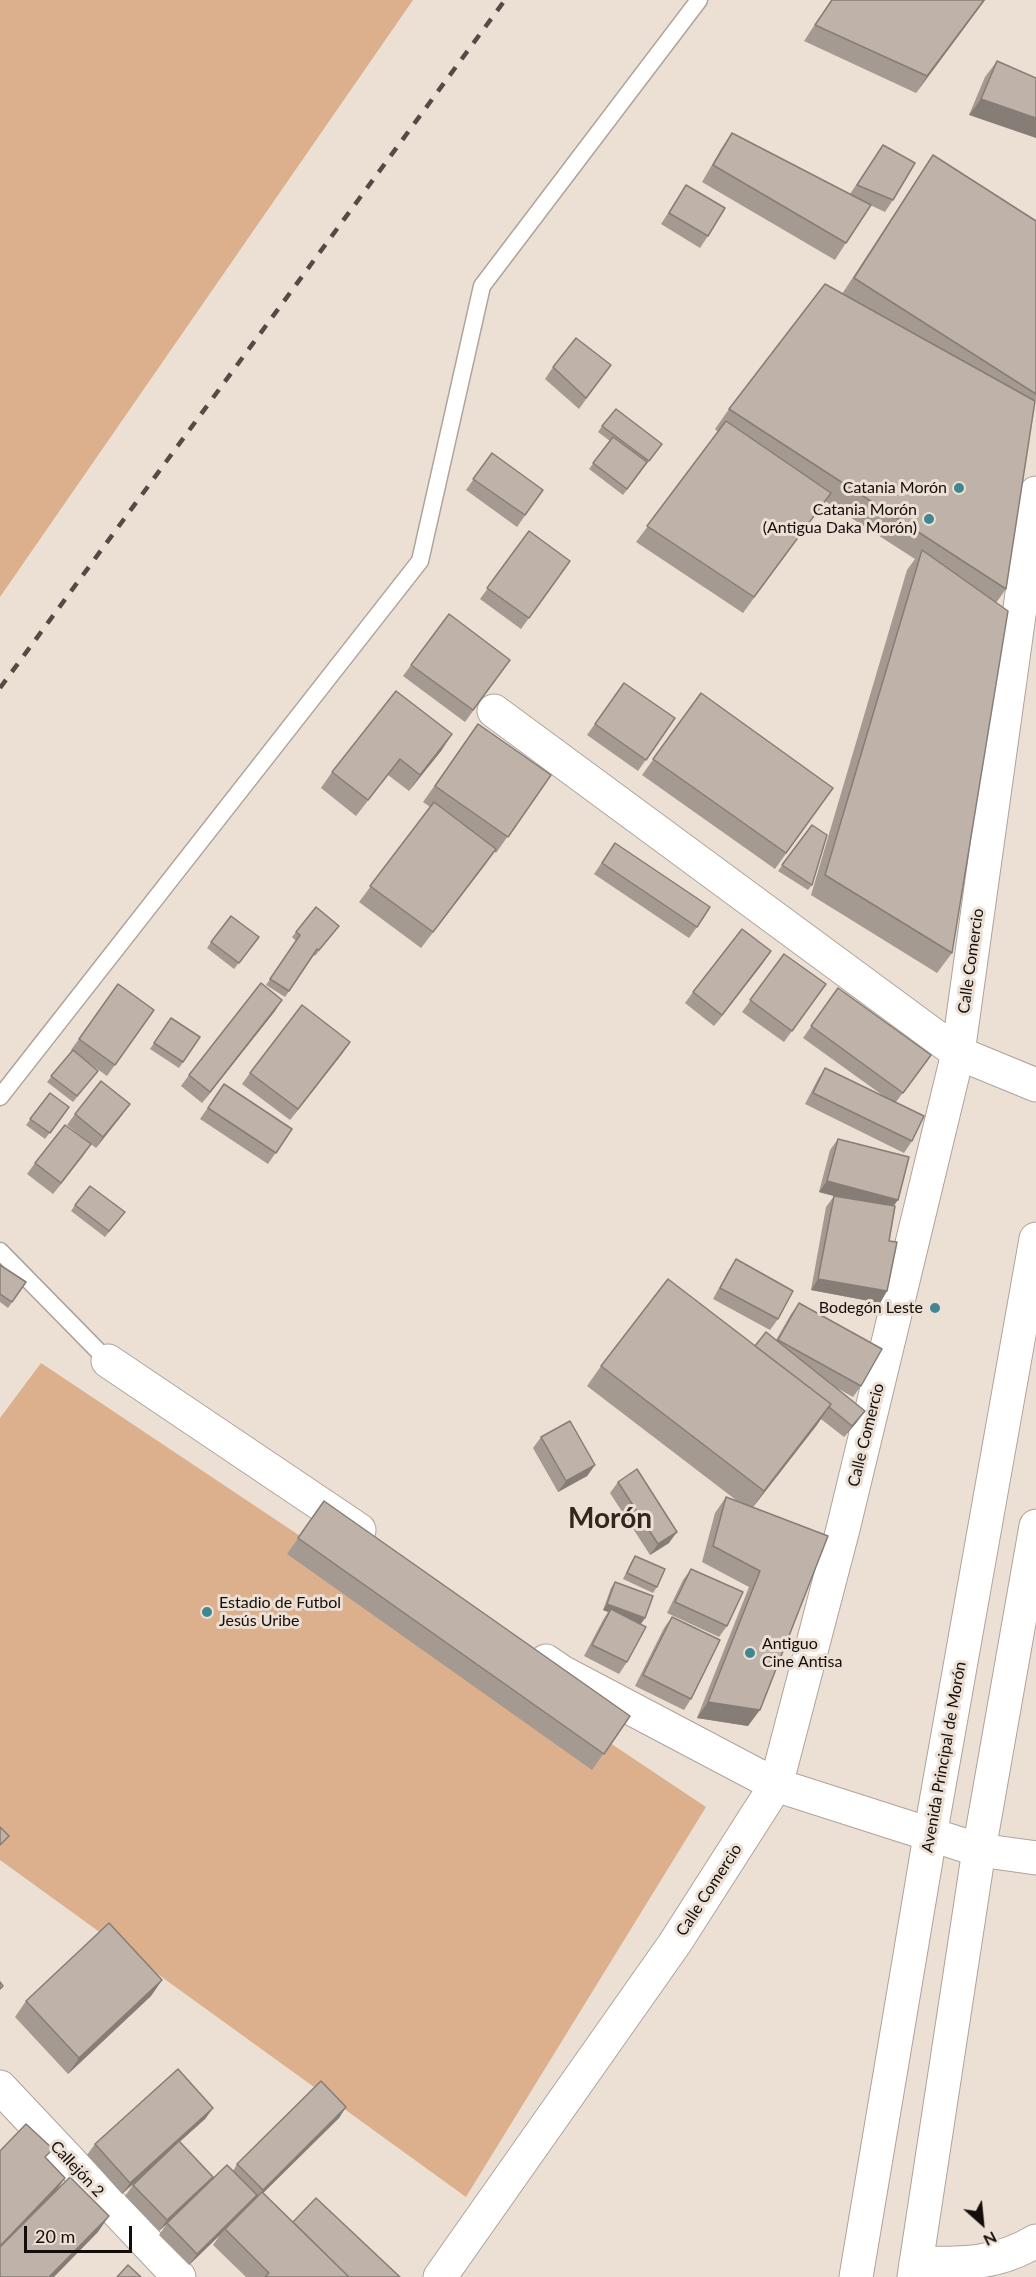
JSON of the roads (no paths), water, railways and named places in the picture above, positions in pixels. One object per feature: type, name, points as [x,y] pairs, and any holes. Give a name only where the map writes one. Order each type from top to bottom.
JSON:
[{"type":"street","name":"Calle Comercio","points":[[440,2277],[675,1943],[776,1785],[843,1529],[958,1053],[1036,493]]},
{"type":"street","points":[[494,711],[958,1053],[1036,1084]]},
{"type":"street","name":"Avenida Principal de Morón","points":[[856,2277],[930,1836],[1036,1239]]},
{"type":"street","points":[[108,1361],[387,1549]]},
{"type":"street","points":[[1036,1526],[979,1850],[915,2270],[983,2262],[1024,2249],[1036,2241]]},
{"type":"street","points":[[523,1645],[562,1672],[776,1785],[979,1850],[1036,1858]]},
{"type":"street","name":"Callejón 2","points":[[0,2087],[178,2277]]},
{"type":"lane","points":[[0,1097],[420,561],[482,286],[699,0]]},
{"type":"lane","points":[[0,1251],[108,1361]]},
{"type":"railway","points":[[0,688],[505,0]]},
{"type":"place","name":"Catania Morón","points":[[959,488]]},
{"type":"place","name":"Catania Morón (Antigua Daka Morón)","points":[[929,519]]},
{"type":"place","name":"Bodegón Leste","points":[[935,1308]]},
{"type":"place","name":"Estadio de Futbol Jesús Uribe","points":[[207,1612]]},
{"type":"place","name":"Antiguo Cine Antisa","points":[[750,1653]]},
{"type":"district","name":"Morón","points":[[610,1519]]}]
